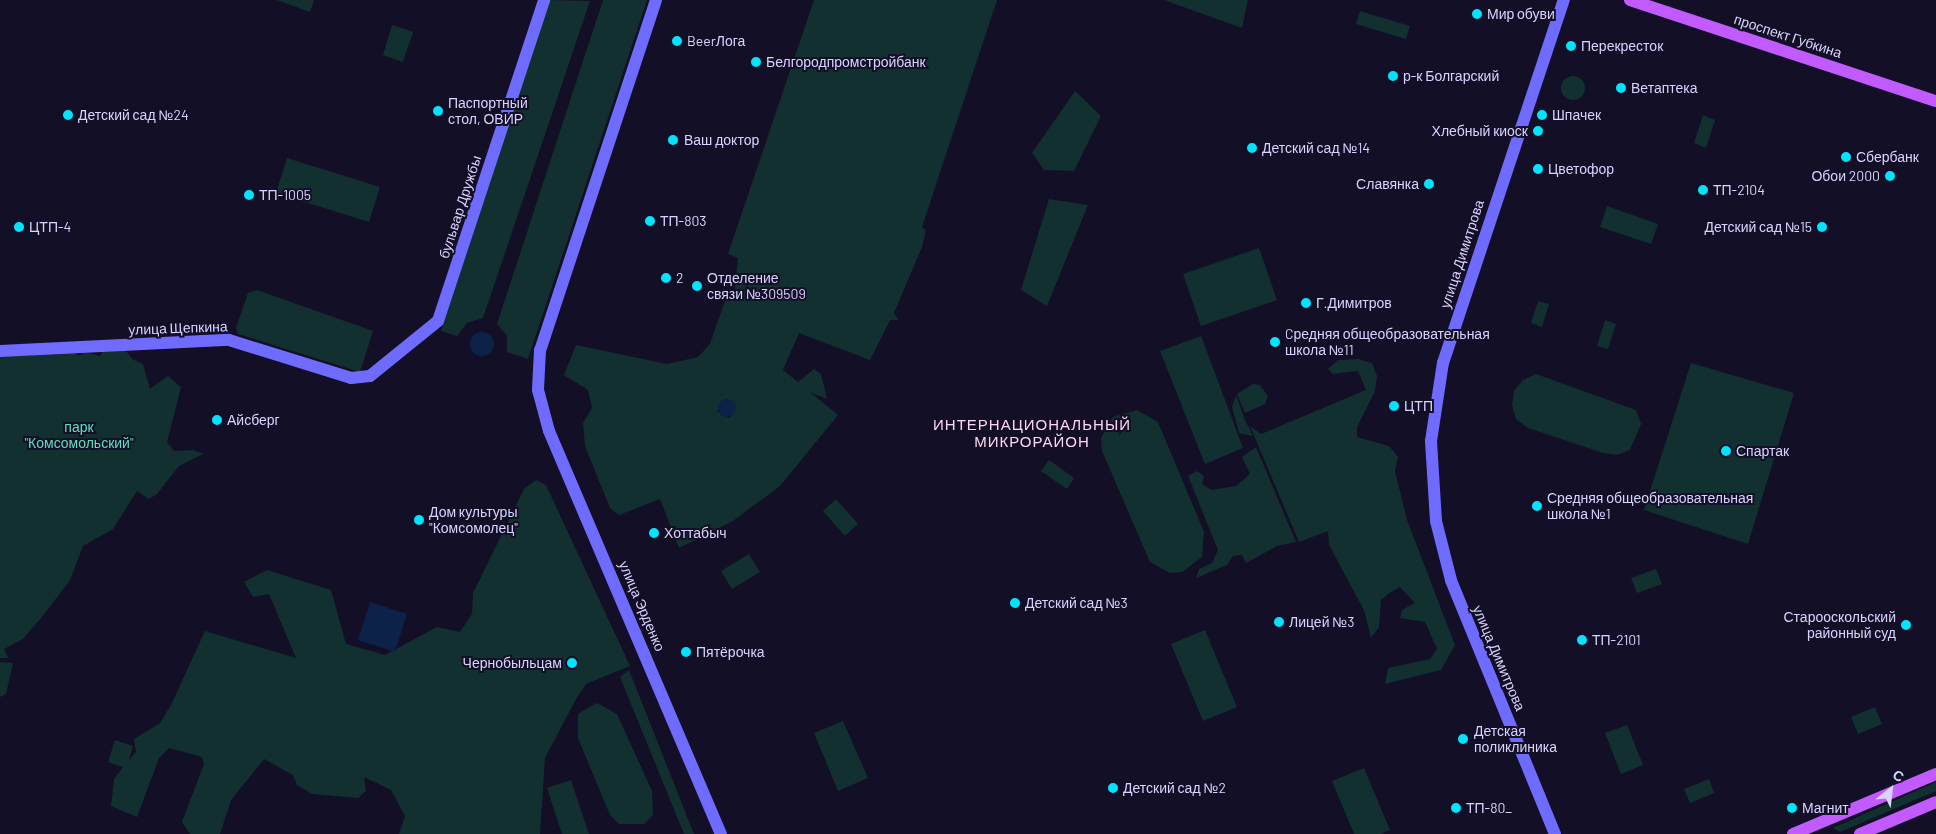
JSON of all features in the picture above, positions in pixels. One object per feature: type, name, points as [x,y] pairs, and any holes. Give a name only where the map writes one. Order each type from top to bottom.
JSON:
[{"type":"main road","name":"бульвар Дружбы","points":[[351,378],[370,376],[438,321],[544,0]]},
{"type":"main road","name":"улица Эрденко","points":[[656,0],[540,350],[538,390],[552,437],[721,834]]},
{"type":"main road","name":"улица Димитрова","points":[[1555,834],[1451,580],[1436,521],[1431,441],[1442,363],[1564,0]]},
{"type":"main road","name":"проспект Губкина","points":[[1630,0],[1936,101]]},
{"type":"main road","name":"улица Щепкина","points":[[0,351],[228,340],[351,378]]},
{"type":"main road","points":[[1793,834],[1823,828],[1936,774]]},
{"type":"main road","points":[[1860,834],[1936,802]]},
{"type":"green space","points":[[277,0],[314,0],[310,12]]},
{"type":"green space","points":[[550,0],[590,1],[483,318],[467,323],[457,336],[441,331]]},
{"type":"green space","points":[[603,0],[647,0],[528,359],[507,352],[507,336],[497,324]]},
{"type":"green space","points":[[814,0],[997,0],[922,227],[926,230],[922,247],[894,313],[898,320],[890,320],[870,360],[799,333],[783,370],[798,382],[814,369],[821,374],[827,399],[810,392],[838,415],[780,486],[733,521],[679,548],[660,499],[619,515],[610,508],[585,446],[583,423],[592,408],[588,390],[564,375],[576,345],[667,364],[698,357],[710,344],[727,295],[735,289],[738,258],[728,254]],"holes":[[[724,399],[736,406],[730,418],[717,411]]]},
{"type":"green space","points":[[1164,0],[1248,0],[1242,28]]},
{"type":"green space","points":[[1360,11],[1410,26],[1406,39],[1356,24]]},
{"type":"green space","points":[[392,25],[413,32],[403,62],[383,55]]},
{"type":"green space","points":[[1573,76],[1581,80],[1585,88],[1581,96],[1573,100],[1565,96],[1561,88],[1565,80]]},
{"type":"green space","points":[[1075,91],[1101,116],[1074,171],[1044,170],[1032,153]]},
{"type":"green space","points":[[1703,115],[1715,120],[1706,148],[1694,143]]},
{"type":"green space","points":[[287,158],[380,187],[369,222],[276,193]]},
{"type":"green space","points":[[1049,199],[1088,205],[1047,306],[1021,290]]},
{"type":"green space","points":[[1607,206],[1658,224],[1651,244],[1600,227]]},
{"type":"green space","points":[[1259,248],[1277,300],[1201,326],[1183,274]]},
{"type":"green space","points":[[257,290],[373,331],[360,372],[238,334],[236,328],[248,293]]},
{"type":"green space","points":[[1538,301],[1549,304],[1542,327],[1531,323]]},
{"type":"green space","points":[[1605,320],[1616,324],[1608,349],[1597,346]]},
{"type":"green space","points":[[1201,336],[1243,448],[1205,464],[1160,351]]},
{"type":"green space","name":"парк \"Комсомольский\"","points":[[121,344],[132,359],[143,364],[150,389],[168,376],[181,387],[167,442],[174,451],[193,450],[203,454],[179,466],[156,495],[148,499],[137,491],[113,529],[83,546],[70,580],[23,639],[4,649],[8,658],[0,658],[0,356],[45,350],[55,355],[74,350],[78,356],[86,352],[100,356],[103,350]]},
{"type":"green space","points":[[1358,359],[1372,363],[1377,376],[1375,391],[1357,427],[1357,437],[1389,446],[1398,457],[1395,471],[1407,520],[1455,645],[1441,670],[1385,684],[1388,668],[1430,659],[1437,649],[1425,622],[1400,618],[1402,610],[1415,603],[1400,587],[1381,600],[1379,627],[1371,638],[1364,610],[1329,545],[1328,531],[1299,542],[1250,426],[1261,434],[1366,390],[1358,371],[1333,374],[1328,369],[1338,360]]},
{"type":"green space","points":[[1691,363],[1794,393],[1748,544],[1644,510]]},
{"type":"green space","points":[[1536,374],[1636,410],[1641,424],[1630,450],[1617,455],[1603,453],[1528,428],[1516,419],[1512,405],[1514,391],[1523,380]]},
{"type":"green space","points":[[1253,384],[1260,385],[1268,396],[1265,404],[1245,413],[1237,394]]},
{"type":"green space","points":[[1236,395],[1253,436],[1239,433],[1232,407]]},
{"type":"green space","points":[[1137,410],[1158,422],[1204,532],[1202,557],[1182,572],[1170,573],[1150,562],[1102,451],[1101,438],[1113,417]]},
{"type":"green space","points":[[1256,447],[1296,542],[1277,546],[1246,563],[1242,555],[1233,556],[1227,565],[1196,578],[1199,569],[1212,563],[1218,550],[1188,476],[1197,471],[1204,476],[1202,484],[1211,490],[1236,486],[1250,474],[1242,457]]},
{"type":"green space","points":[[1049,460],[1074,478],[1067,489],[1041,471]]},
{"type":"green space","points":[[536,480],[546,485],[630,666],[586,684],[576,699],[545,758],[540,834],[399,834],[405,816],[391,790],[364,777],[366,791],[358,798],[312,794],[297,785],[293,775],[264,759],[231,800],[220,834],[190,834],[182,822],[204,764],[202,757],[169,748],[159,758],[137,817],[111,806],[114,779],[123,767],[108,762],[115,740],[133,746],[129,760],[136,752],[134,739],[160,723],[171,705],[205,631],[296,658],[269,594],[253,597],[244,582],[267,570],[331,590],[346,644],[385,655],[437,627],[460,632],[472,614],[473,593],[524,489]]},
{"type":"green space","points":[[836,499],[858,524],[845,536],[823,511]]},
{"type":"green space","points":[[749,554],[760,572],[732,589],[721,571]]},
{"type":"green space","points":[[1656,569],[1662,584],[1637,593],[1631,578]]},
{"type":"green space","points":[[1205,630],[1237,707],[1203,721],[1171,644]]},
{"type":"green space","points":[[0,662],[13,663],[6,694],[0,697]]},
{"type":"green space","points":[[629,670],[694,834],[684,834],[620,677]]},
{"type":"green space","points":[[597,703],[617,714],[652,791],[653,815],[644,824],[619,824],[610,815],[578,738],[578,714]]},
{"type":"green space","points":[[1875,707],[1882,724],[1858,734],[1851,717]]},
{"type":"green space","points":[[843,721],[868,778],[838,791],[814,733]]},
{"type":"green space","points":[[1627,725],[1643,765],[1621,774],[1605,733]]},
{"type":"green space","points":[[1364,768],[1390,830],[1380,834],[1354,834],[1332,781]]},
{"type":"green space","points":[[1709,779],[1714,793],[1690,803],[1684,789]]},
{"type":"green space","points":[[571,780],[589,834],[562,834],[547,788]]},
{"type":"green space","points":[[1936,782],[1936,791],[1840,832],[1833,828]]},
{"type":"water","points":[[482,332],[490,336],[494,344],[490,352],[482,356],[474,352],[470,344],[474,336]]},
{"type":"water","points":[[727,399],[733,402],[736,408],[733,414],[727,417],[721,414],[718,408],[721,402]]},
{"type":"water","points":[[370,602],[407,614],[395,652],[358,640]]},
{"type":"place","name":"Мир обуви","points":[[1477,14]]},
{"type":"place","name":"BeerЛога","points":[[677,41]]},
{"type":"place","name":"Перекресток","points":[[1571,46]]},
{"type":"place","name":"Белгородпромстройбанк","points":[[756,62]]},
{"type":"place","name":"р-к Болгарский","points":[[1393,76]]},
{"type":"place","name":"Ветаптека","points":[[1621,88]]},
{"type":"place","name":"Паспортный стол, ОВИР","points":[[438,111]]},
{"type":"place","name":"Детский сад №24","points":[[68,115]]},
{"type":"place","name":"Шпачек","points":[[1542,115]]},
{"type":"place","name":"Хлебный киоск","points":[[1538,131]]},
{"type":"place","name":"Ваш доктор","points":[[673,140]]},
{"type":"place","name":"Детский сад №14","points":[[1252,148]]},
{"type":"place","name":"Сбербанк","points":[[1846,157]]},
{"type":"place","name":"Цветофор","points":[[1538,169]]},
{"type":"place","name":"Обои 2000","points":[[1890,176]]},
{"type":"place","name":"Славянка","points":[[1429,184]]},
{"type":"place","name":"ТП-2104","points":[[1703,190]]},
{"type":"place","name":"ТП-1005","points":[[249,195]]},
{"type":"place","name":"ТП-803","points":[[650,221]]},
{"type":"place","name":"ЦТП-4","points":[[19,227]]},
{"type":"place","name":"Детский сад №15","points":[[1822,227]]},
{"type":"place","name":"2","points":[[666,278]]},
{"type":"place","name":"Отделение связи №309509","points":[[697,286]]},
{"type":"place","name":"Г.Димитров","points":[[1306,303]]},
{"type":"place","name":"Cредняя общеобразовательная школа №11","points":[[1275,342]]},
{"type":"place","name":"ЦТП","points":[[1394,406]]},
{"type":"place","name":"Айсберг","points":[[217,420]]},
{"type":"place","name":"Спартак","points":[[1726,451]]},
{"type":"place","name":"Средняя общеобразовательная школа №1","points":[[1537,506]]},
{"type":"place","name":"Дом культуры \"Комсомолец\"","points":[[419,520]]},
{"type":"place","name":"Хоттабыч","points":[[654,533]]},
{"type":"place","name":"Детский сад №3","points":[[1015,603]]},
{"type":"place","name":"Лицей №3","points":[[1279,622]]},
{"type":"place","name":"Старооскольский районный суд","points":[[1906,625]]},
{"type":"place","name":"ТП-2101","points":[[1582,640]]},
{"type":"place","name":"Пятёрочка","points":[[686,652]]},
{"type":"place","name":"Чернобыльцам","points":[[572,663]]},
{"type":"place","name":"Детская поликлиника","points":[[1463,739]]},
{"type":"place","name":"Детский сад №2","points":[[1113,788]]},
{"type":"place","name":"ТП-80_","points":[[1456,808]]},
{"type":"place","name":"Магнит","points":[[1792,808]]},
{"type":"district","name":"ИНТЕРНАЦИОНАЛЬНЫЙ МИКРОРАЙОН","points":[[1032,432]]}]
